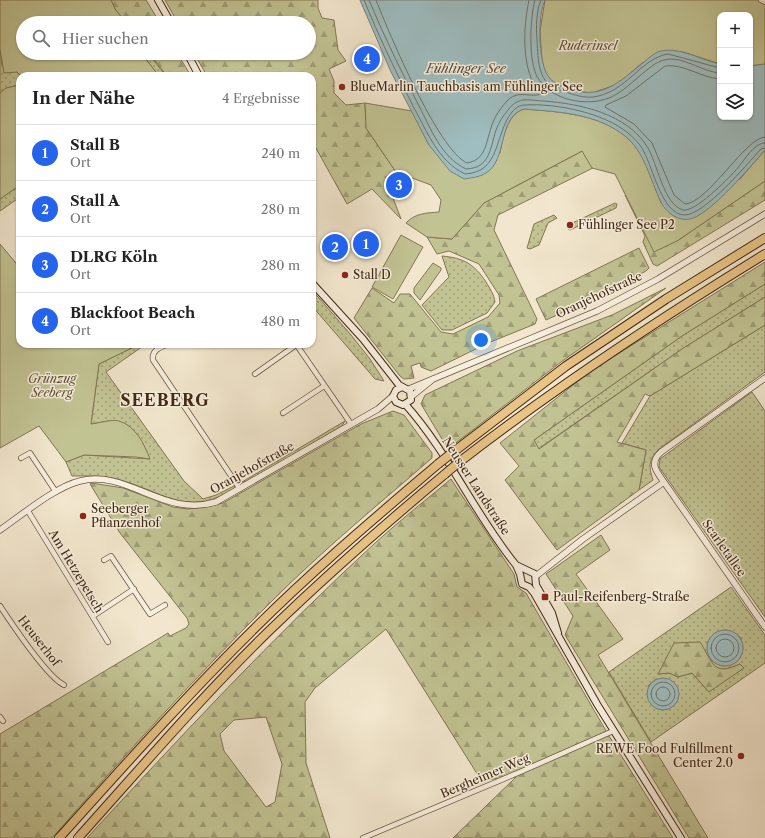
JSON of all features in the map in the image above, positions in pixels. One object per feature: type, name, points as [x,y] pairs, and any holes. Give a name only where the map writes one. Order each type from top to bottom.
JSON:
[{"type":"highway","points":[[59,838],[154,732],[255,628],[318,568],[438,464],[566,366],[666,299],[765,238]]},
{"type":"highway","points":[[78,838],[165,740],[270,630],[355,552],[445,474],[574,377],[673,311],[765,254]]},
{"type":"main road","points":[[158,0],[167,16]]},
{"type":"main road","points":[[190,60],[197,72]]},
{"type":"main road","points":[[316,287],[363,339],[398,385],[409,389],[411,398],[405,404],[396,402],[394,394],[395,388],[386,371]]},
{"type":"main road","points":[[394,394],[402,387]]},
{"type":"main road","name":"Neusser Landstraße","points":[[411,398],[418,418]]},
{"type":"main road","name":"Neusser Landstraße","points":[[405,404],[418,418],[516,565],[523,573],[522,584],[529,587],[614,731],[681,838]]},
{"type":"main road","points":[[523,573],[535,574]]},
{"type":"main road","name":"Neusser Landstraße","points":[[535,574],[536,583],[555,621],[560,641]]},
{"type":"main road","points":[[529,587],[536,583]]},
{"type":"street","points":[[761,0],[765,2]]},
{"type":"street","name":"Oranjehofstraße","points":[[409,389],[610,304],[658,278],[765,214]]},
{"type":"street","points":[[160,348],[156,350],[153,355],[153,360],[240,489]]},
{"type":"street","points":[[255,374],[291,348]]},
{"type":"street","points":[[299,348],[351,424]]},
{"type":"street","name":"Scarletallee","points":[[765,378],[658,455],[654,465],[664,482],[765,627]]},
{"type":"street","name":"Oranjehofstraße","points":[[411,398],[433,379]]},
{"type":"street","points":[[283,413],[324,386]]},
{"type":"street","name":"Oranjehofstraße","points":[[378,409],[394,394]]},
{"type":"street","name":"Oranjehofstraße","points":[[0,530],[56,492],[82,481],[102,480],[122,484],[174,504],[188,506],[216,502],[378,409],[396,402]]},
{"type":"street","points":[[21,458],[30,453],[56,492]]},
{"type":"street","points":[[535,574],[664,482]]},
{"type":"street","name":"Am Hetzepetsch","points":[[28,511],[108,642]]},
{"type":"street","points":[[104,560],[111,556],[150,614],[165,605]]},
{"type":"street","points":[[92,616],[134,589]]},
{"type":"street","name":"Heuserhof","points":[[0,606],[31,650],[57,680],[64,685]]},
{"type":"street","name":"Bergheimer Weg","points":[[363,838],[526,770],[614,731]]},
{"type":"green space","points":[[0,0],[111,0],[120,16],[16,16],[16,60],[146,60],[156,72],[4,73],[0,49]]},
{"type":"green space","points":[[111,0],[146,0],[156,16],[120,16]]},
{"type":"green space","points":[[165,0],[318,0],[318,8],[322,18],[334,20],[338,50],[346,61],[329,69],[334,81],[334,93],[346,105],[365,103],[366,128],[396,172],[385,177],[401,219],[372,189],[347,204],[316,148],[316,72],[205,72],[198,60],[316,60],[316,16],[174,16]]},
{"type":"green space","name":"Ruderinsel","points":[[545,0],[765,0],[765,64],[753,66],[753,12],[717,12],[717,63],[683,52],[642,63],[618,84],[592,93],[574,91],[554,84],[545,73],[542,61],[540,31]]},
{"type":"green space","points":[[0,49],[2,65],[17,72],[16,86],[7,88],[0,93]]},
{"type":"green space","points":[[146,60],[153,60],[163,72],[156,72]]},
{"type":"green space","points":[[154,60],[181,60],[189,72],[164,72]]},
{"type":"green space","points":[[16,86],[16,188],[0,199],[0,93],[6,88]]},
{"type":"green space","points":[[365,103],[412,111],[429,145],[500,153],[504,134],[510,121],[518,112],[524,109],[572,114],[604,123],[630,140],[640,153],[652,178],[661,203],[740,179],[765,150],[765,181],[677,241],[654,252],[615,174],[592,168],[582,151],[484,203],[452,239],[427,237],[406,223],[417,215],[439,212],[441,200],[431,185],[396,172],[366,128]]},
{"type":"green space","points":[[588,148],[601,164],[498,215],[494,230],[537,319],[535,324],[488,343],[431,371],[421,367],[420,363],[411,366],[414,378],[404,379],[400,376],[354,318],[372,288],[394,303],[400,294],[410,294],[441,332],[453,334],[488,317],[500,303],[499,295],[479,264],[449,251],[437,254],[427,237],[452,239],[484,203]]},
{"type":"green space","points":[[765,181],[765,200],[657,266],[653,264],[643,242],[645,236],[625,195],[677,241]]},
{"type":"green space","points":[[16,188],[16,200],[0,211],[0,199]]},
{"type":"green space","points":[[615,203],[617,204],[616,208],[570,230],[568,229],[568,225]]},
{"type":"green space","points":[[554,215],[557,218],[548,223],[539,245],[530,249],[527,248],[534,224]]},
{"type":"green space","points":[[401,235],[423,247],[393,299],[372,287]]},
{"type":"green space","name":"Grünzug Seeberg","points":[[0,244],[16,263],[16,348],[132,348],[99,364],[91,424],[113,420],[125,423],[139,436],[150,459],[84,455],[66,462],[39,426],[0,448]]},
{"type":"green space","points":[[639,248],[649,268],[646,271],[596,297],[546,320],[536,299]]},
{"type":"green space","points":[[442,256],[456,258],[473,266],[486,282],[493,294],[495,302],[487,313],[452,330],[442,330],[422,305],[449,277]]},
{"type":"green space","points":[[765,262],[765,284],[682,336],[534,440],[539,449],[682,349],[765,297],[765,325],[650,396],[645,394],[617,442],[646,450],[639,490],[557,550],[505,480],[519,466],[500,443],[592,370]]},
{"type":"green space","points":[[433,263],[441,268],[441,270],[420,300],[414,293],[414,288]]},
{"type":"green space","points":[[765,284],[765,297],[682,349],[538,449],[534,440],[682,336]]},
{"type":"green space","points":[[666,288],[561,362],[448,449],[421,404],[425,395],[517,351],[612,315]]},
{"type":"green space","points":[[316,295],[370,359],[384,381],[375,379],[316,311]]},
{"type":"green space","points":[[765,325],[765,372],[659,449],[653,456],[650,463],[650,470],[653,480],[639,490],[646,450],[622,443],[650,396]]},
{"type":"green space","points":[[132,348],[140,348],[106,372],[184,481],[203,499],[216,495],[236,485],[235,488],[219,497],[205,501],[192,502],[179,501],[118,479],[98,476],[72,476],[66,462],[84,455],[150,459],[109,421],[91,424],[99,364]]},
{"type":"green space","points":[[752,392],[765,411],[765,617],[659,467],[660,459]]},
{"type":"green space","points":[[393,411],[404,415],[432,453],[432,458],[332,545],[274,599],[161,716],[52,838],[0,838],[0,734],[168,633],[170,636],[186,628],[189,624],[187,618],[120,533],[90,484],[92,483],[123,488],[173,507],[188,509],[223,503],[361,424]]},
{"type":"green space","points":[[345,421],[342,426],[248,481],[242,482]]},
{"type":"green space","points":[[451,479],[514,574],[517,587],[526,593],[609,736],[673,838],[453,838],[516,777],[481,780],[386,629],[315,688],[305,702],[306,763],[330,838],[87,838],[192,725],[300,614],[375,543]],"holes":[[[266,717],[282,764],[275,802],[266,807],[224,751],[220,734],[234,720]]]},
{"type":"green space","points":[[601,535],[610,550],[576,574],[623,639],[598,655],[708,838],[689,838],[565,635],[573,616],[546,574]]},
{"type":"green space","points":[[731,587],[765,635],[765,663],[651,742],[609,672]],"holes":[[[725,630],[740,637],[743,645],[740,658],[730,665],[723,666],[710,659],[707,643],[714,634]],[[706,652],[715,667],[724,669],[740,664],[709,692],[692,673],[678,677],[669,673],[659,674]],[[656,679],[679,693],[676,703],[672,707],[662,710],[648,686]]]},
{"type":"green space","points":[[700,642],[711,661],[718,668],[731,668],[740,664],[744,668],[709,692],[692,673],[678,677],[669,673],[658,674],[674,643]]},
{"type":"water","name":"Fühlinger See","points":[[360,0],[545,0],[540,22],[543,63],[550,79],[566,88],[589,92],[599,91],[608,88],[626,77],[652,55],[668,50],[683,52],[717,63],[717,120],[753,120],[753,66],[765,64],[765,150],[731,188],[710,207],[693,218],[683,219],[674,216],[666,210],[657,194],[638,150],[625,136],[614,128],[602,122],[577,115],[524,109],[516,114],[510,121],[506,129],[501,149],[493,167],[486,173],[464,179],[450,171],[429,145],[391,72]]},
{"type":"water","points":[[729,630],[738,635],[742,641],[742,655],[738,661],[729,666],[721,666],[712,661],[708,655],[707,644],[712,635],[718,631]]},
{"type":"water","points":[[660,678],[666,678],[675,682],[679,694],[675,706],[666,710],[660,710],[651,706],[647,697],[647,691],[651,682]]},
{"type":"place","name":"Blackfoot Beach","points":[[367,59]]},
{"type":"place","name":"BlueMarlin Tauchbasis am Fühlinger See","points":[[342,87]]},
{"type":"place","name":"DLRG Köln","points":[[399,185]]},
{"type":"place","name":"Fühlinger See P2","points":[[570,225]]},
{"type":"place","name":"Stall B","points":[[366,244]]},
{"type":"place","name":"Stall A","points":[[335,247]]},
{"type":"place","name":"Stall D","points":[[345,275]]},
{"type":"place","name":"Seeberger Pflanzenhof","points":[[83,516]]},
{"type":"place","name":"Paul-Reifenberg-Straße","points":[[545,597]]},
{"type":"place","name":"REWE Food Fulfillment Center 2.0","points":[[741,756]]},
{"type":"district","name":"SEEBERG","points":[[165,400]]}]
